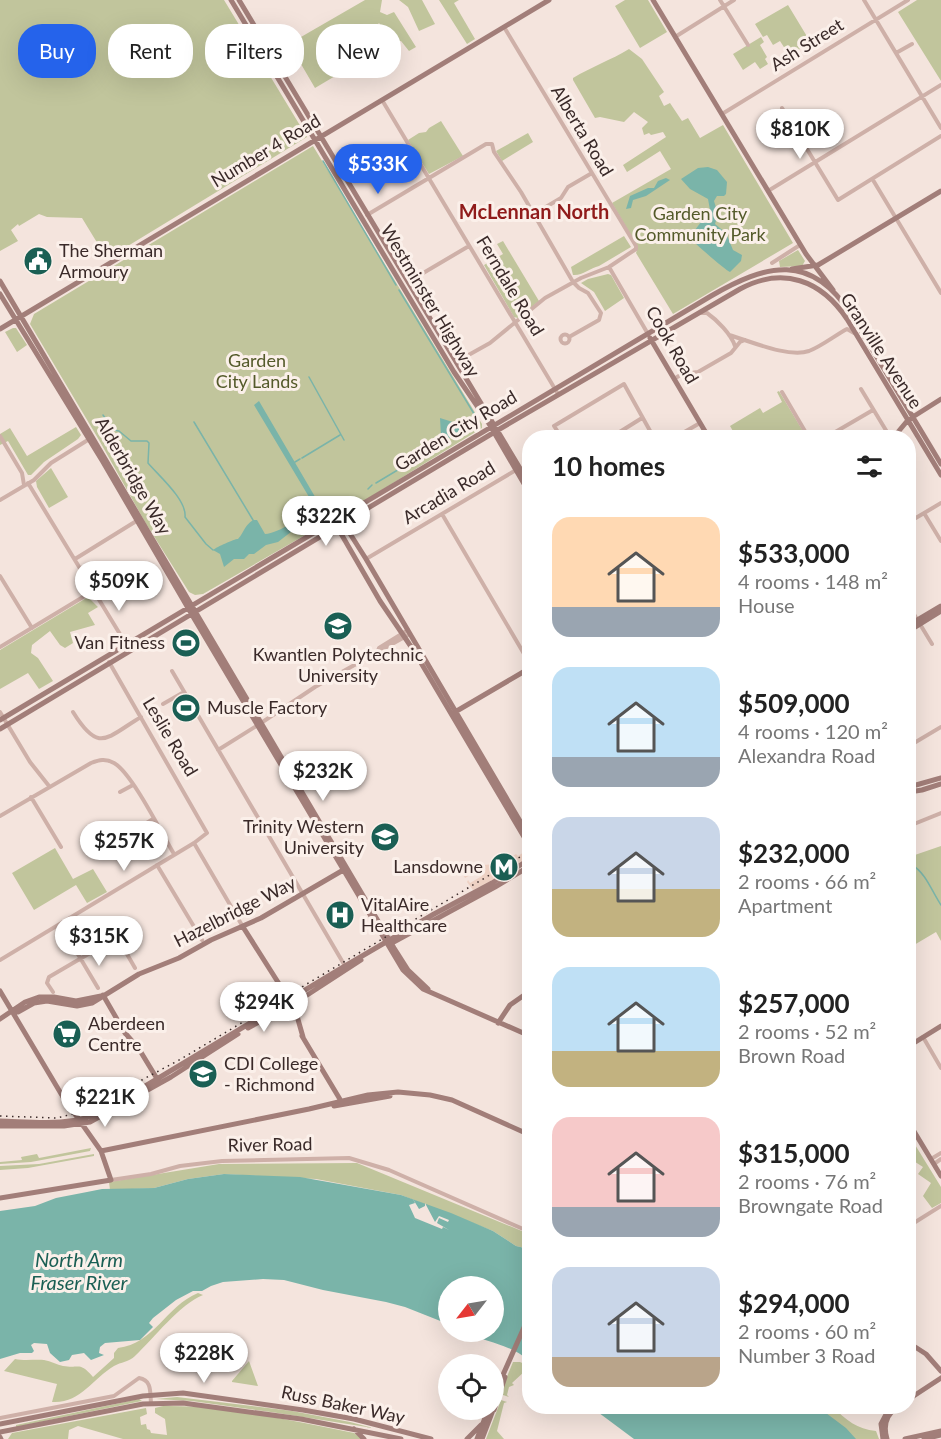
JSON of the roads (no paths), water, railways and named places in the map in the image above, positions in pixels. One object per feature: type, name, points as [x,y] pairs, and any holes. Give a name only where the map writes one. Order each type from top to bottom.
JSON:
[{"type":"main road","name":"Westminster Highway","points":[[231,0],[367,215],[404,284],[456,363],[522,480]]},
{"type":"main road","name":"Westminster Highway","points":[[239,0],[454,372],[522,472]]},
{"type":"main road","name":"Number 4 Road","points":[[0,329],[549,0]]},
{"type":"main road","points":[[653,0],[806,254],[818,265],[834,297]]},
{"type":"main road","points":[[784,270],[818,265],[941,191]]},
{"type":"main road","points":[[805,267],[806,254]]},
{"type":"main road","points":[[811,279],[818,265]]},
{"type":"main road","name":"Garden City Road","points":[[557,392],[648,334],[744,278],[766,271],[784,270],[800,273],[811,279]]},
{"type":"main road","name":"Garden City Road","points":[[1,716],[204,602],[557,392],[755,282],[786,278],[811,279]]},
{"type":"main road","name":"Granville Avenue","points":[[811,279],[851,314],[941,475]]},
{"type":"main road","name":"Granville Avenue","points":[[811,279],[834,297],[941,464]]},
{"type":"main road","name":"Alderbridge Way","points":[[0,281],[15,307],[18,318],[28,327],[138,520],[191,609],[203,623],[410,978],[423,989],[522,1033]]},
{"type":"main road","name":"Alderbridge Way","points":[[0,294],[18,318],[91,438]]},
{"type":"main road","points":[[15,307],[31,311],[28,327]]},
{"type":"main road","name":"Cook Road","points":[[648,334],[704,430]]},
{"type":"main road","points":[[900,430],[910,418],[941,399]]},
{"type":"main road","name":"Alderbridge Way","points":[[138,520],[186,594],[195,621],[260,724]]},
{"type":"main road","points":[[338,522],[366,559],[406,633],[522,824]]},
{"type":"main road","points":[[338,522],[380,601],[406,633]]},
{"type":"main road","points":[[186,594],[204,602],[203,623]]},
{"type":"main road","points":[[916,625],[941,606]]},
{"type":"main road","name":"Garden City Road","points":[[0,729],[110,663],[191,609]]},
{"type":"main road","points":[[916,623],[941,611]]},
{"type":"main road","points":[[135,647],[184,620],[195,621]]},
{"type":"main road","points":[[454,713],[522,671]]},
{"type":"main road","points":[[454,713],[522,833]]},
{"type":"main road","points":[[916,787],[941,778]]},
{"type":"main road","points":[[916,790],[941,784]]},
{"type":"main road","points":[[0,1125],[64,1126],[81,1122],[102,1112],[159,1082],[522,864]]},
{"type":"main road","name":"Hazelbridge Way","points":[[0,1019],[34,1003],[47,1001],[77,1006],[98,1001],[103,995],[146,970],[179,958],[211,940],[243,927],[346,869]]},
{"type":"main road","points":[[289,1002],[345,966],[522,871]]},
{"type":"main road","points":[[243,927],[297,1012],[298,1025],[303,1037],[341,1101]]},
{"type":"main road","points":[[0,991],[63,1097],[103,1150],[111,1180]]},
{"type":"main road","points":[[103,995],[125,1033],[140,1049],[159,1082]]},
{"type":"main road","points":[[498,1023],[510,1005],[522,997]]},
{"type":"main road","points":[[916,1042],[941,1026]]},
{"type":"main road","points":[[309,1109],[409,1093]]},
{"type":"main road","points":[[103,1150],[136,1140],[309,1109],[375,1094],[430,1095],[452,1101],[522,1130]]},
{"type":"main road","points":[[341,1101],[392,1096]]},
{"type":"main road","points":[[0,1121],[81,1122]]},
{"type":"main road","points":[[916,1137],[941,1176]]},
{"type":"main road","name":"River Road","points":[[0,1198],[111,1180]]},
{"type":"main road","points":[[504,1374],[522,1333]]},
{"type":"main road","points":[[916,1348],[926,1354],[941,1371]]},
{"type":"main road","points":[[916,1393],[939,1379],[936,1370],[919,1350]]},
{"type":"main road","points":[[504,1378],[508,1366]]},
{"type":"main road","name":"Russ Baker Way","points":[[2,1428],[46,1415],[151,1395],[183,1394],[354,1419],[430,1439]]},
{"type":"main road","name":"Russ Baker Way","points":[[2,1428],[151,1403],[183,1403],[353,1428],[399,1438]]},
{"type":"main road","points":[[885,1439],[881,1424],[886,1414]]},
{"type":"main road","points":[[885,1439],[885,1423],[890,1414]]},
{"type":"main road","points":[[482,1438],[489,1420]]},
{"type":"main road","points":[[482,1438],[484,1422]]},
{"type":"main road","points":[[467,1439],[484,1422]]},
{"type":"main road","points":[[2,1428],[2,1438]]},
{"type":"main road","points":[[353,1428],[364,1439]]},
{"type":"main road","points":[[905,1439],[941,1433]]},
{"type":"main road","points":[[924,1439],[941,1433]]},
{"type":"main road","points":[[386,1439],[399,1438]]},
{"type":"street","points":[[720,0],[748,45]]},
{"type":"street","points":[[675,37],[734,0]]},
{"type":"street","points":[[864,0],[941,128]]},
{"type":"street","name":"Ash Street","points":[[721,114],[908,0]]},
{"type":"street","name":"Alberta Road","points":[[503,27],[636,249],[609,267]]},
{"type":"street","points":[[897,54],[912,44]]},
{"type":"street","points":[[768,191],[941,85]]},
{"type":"street","name":"Ferndale Road","points":[[382,100],[557,392]]},
{"type":"street","points":[[782,108],[838,200],[941,136]]},
{"type":"street","points":[[367,215],[415,185],[489,143],[492,144],[494,152],[534,214],[573,282],[588,293],[601,313],[601,317],[568,337]]},
{"type":"street","points":[[534,214],[561,198],[568,187],[592,173]]},
{"type":"street","points":[[873,180],[941,293]]},
{"type":"street","points":[[772,263],[801,245]]},
{"type":"street","points":[[404,284],[469,246]]},
{"type":"street","points":[[456,363],[490,343],[545,298],[573,282],[609,267]]},
{"type":"street","name":"Cook Road","points":[[609,267],[648,334]]},
{"type":"street","points":[[681,324],[707,313],[729,335],[735,347]]},
{"type":"street","points":[[729,335],[786,352],[798,353],[811,350],[847,329],[857,335]]},
{"type":"street","points":[[674,379],[688,373],[698,372],[731,353],[744,340]]},
{"type":"street","points":[[557,430],[554,426],[624,384],[649,430]]},
{"type":"street","points":[[861,388],[885,430]]},
{"type":"street","points":[[782,392],[804,430]]},
{"type":"street","points":[[839,430],[873,410]]},
{"type":"street","points":[[623,430],[642,418]]},
{"type":"street","points":[[688,430],[700,423]]},
{"type":"street","points":[[0,436],[126,644]]},
{"type":"street","points":[[0,500],[91,438]]},
{"type":"street","name":"Arcadia Road","points":[[366,559],[516,470]]},
{"type":"street","points":[[22,473],[28,483]]},
{"type":"street","points":[[916,518],[941,503]]},
{"type":"street","points":[[924,513],[941,541]]},
{"type":"street","points":[[442,514],[522,652]]},
{"type":"street","points":[[75,559],[138,520]]},
{"type":"street","points":[[0,576],[32,628]]},
{"type":"street","points":[[0,647],[93,591]]},
{"type":"street","points":[[916,617],[932,644]]},
{"type":"street","points":[[218,750],[315,687],[406,633]]},
{"type":"street","name":"Leslie Road","points":[[105,656],[207,833],[194,843]]},
{"type":"street","points":[[172,671],[345,966]]},
{"type":"street","points":[[163,704],[184,692]]},
{"type":"street","points":[[73,712],[88,734],[101,739],[141,717]]},
{"type":"street","points":[[1,716],[30,762],[49,786]]},
{"type":"street","points":[[916,742],[941,728]]},
{"type":"street","points":[[0,816],[49,786],[101,759],[118,765],[128,775],[174,855]]},
{"type":"street","points":[[120,792],[133,785]]},
{"type":"street","points":[[31,797],[61,848]]},
{"type":"street","points":[[916,823],[941,813]]},
{"type":"street","points":[[126,836],[153,819]]},
{"type":"street","points":[[0,960],[194,843],[243,927]]},
{"type":"street","points":[[157,865],[202,940]]},
{"type":"street","points":[[60,924],[98,988]]},
{"type":"street","points":[[53,992],[47,979],[109,941],[116,939],[120,942],[135,968]]},
{"type":"street","points":[[922,1038],[941,1068]]},
{"type":"street","points":[[932,1162],[941,1153]]},
{"type":"street","name":"River Road","points":[[111,1180],[151,1174],[180,1166],[222,1161],[349,1158],[389,1170],[522,1228]]},
{"type":"street","points":[[932,1162],[941,1159]]},
{"type":"street","points":[[916,1222],[941,1206]]},
{"type":"street","points":[[0,1418],[114,1396],[139,1378],[148,1382],[151,1403]]},
{"type":"water","points":[[708,167],[717,170],[727,182],[726,194],[717,196],[714,201],[718,214],[715,224],[726,233],[733,250],[742,255],[741,261],[730,272],[688,236],[710,210],[708,199],[690,189],[681,179],[698,168]]},
{"type":"water","points":[[666,178],[670,180],[646,196],[633,200],[631,208],[626,209],[630,196],[648,188],[654,188],[658,181]]},
{"type":"water","points":[[259,401],[321,507],[321,514],[316,519],[296,528],[278,542],[266,545],[244,559],[234,559],[224,567],[220,554],[213,550],[238,539],[253,520],[257,520],[265,534],[271,533],[291,524],[315,507],[254,405]]},
{"type":"water","points":[[440,418],[459,424],[472,423],[436,447],[441,436]]},
{"type":"water","name":"North Arm Fraser River","points":[[224,1174],[300,1177],[401,1195],[493,1231],[522,1247],[522,1355],[492,1342],[504,1342],[504,1276],[438,1276],[438,1320],[386,1302],[284,1280],[223,1282],[202,1291],[193,1291],[176,1300],[153,1318],[149,1323],[153,1327],[140,1340],[105,1343],[100,1347],[99,1353],[104,1355],[91,1360],[84,1353],[72,1355],[69,1360],[60,1362],[50,1353],[47,1344],[34,1343],[31,1345],[34,1351],[32,1353],[20,1353],[0,1359],[0,1211],[35,1206],[56,1198],[102,1189],[154,1188],[188,1179]]},
{"type":"water","points":[[600,1414],[827,1414],[856,1439],[634,1439]]},
{"type":"waterway","points":[[323,161],[396,285]]},
{"type":"waterway","points":[[660,234],[658,233],[658,236],[682,238]]},
{"type":"waterway","points":[[399,290],[479,422]]},
{"type":"waterway","points":[[309,377],[344,440]]},
{"type":"waterway","points":[[103,415],[114,430],[119,431],[131,441],[149,443],[148,463],[177,496],[182,503],[185,517],[213,550]]},
{"type":"waterway","points":[[194,422],[253,520]]},
{"type":"waterway","points":[[302,458],[340,435]]},
{"type":"waterway","points":[[376,483],[436,447]]},
{"type":"waterway","points":[[295,462],[300,459]]},
{"type":"waterway","points":[[368,489],[372,485]]},
{"type":"waterway","points":[[916,867],[941,905]]},
{"type":"railway","points":[[0,1116],[57,1118],[84,1111],[181,1059],[522,856]]},
{"type":"place","name":"The Sherman Armoury","points":[[38,261]]},
{"type":"place","name":"Kwantlen Polytechnic University","points":[[338,626]]},
{"type":"place","name":"Van Fitness","points":[[186,643]]},
{"type":"place","name":"Muscle Factory","points":[[186,708]]},
{"type":"place","name":"Trinity Western University","points":[[385,837]]},
{"type":"place","name":"Lansdowne","points":[[504,867]]},
{"type":"place","name":"VitalAire Healthcare","points":[[340,915]]},
{"type":"place","name":"Aberdeen Centre","points":[[67,1034]]},
{"type":"place","name":"CDI College - Richmond","points":[[203,1074]]},
{"type":"district","name":"McLennan North","points":[[534,212]]},
{"type":"park label","name":"Garden City Community Park","points":[[700,224]]},
{"type":"park label","name":"Garden City Lands","points":[[257,371]]}]
